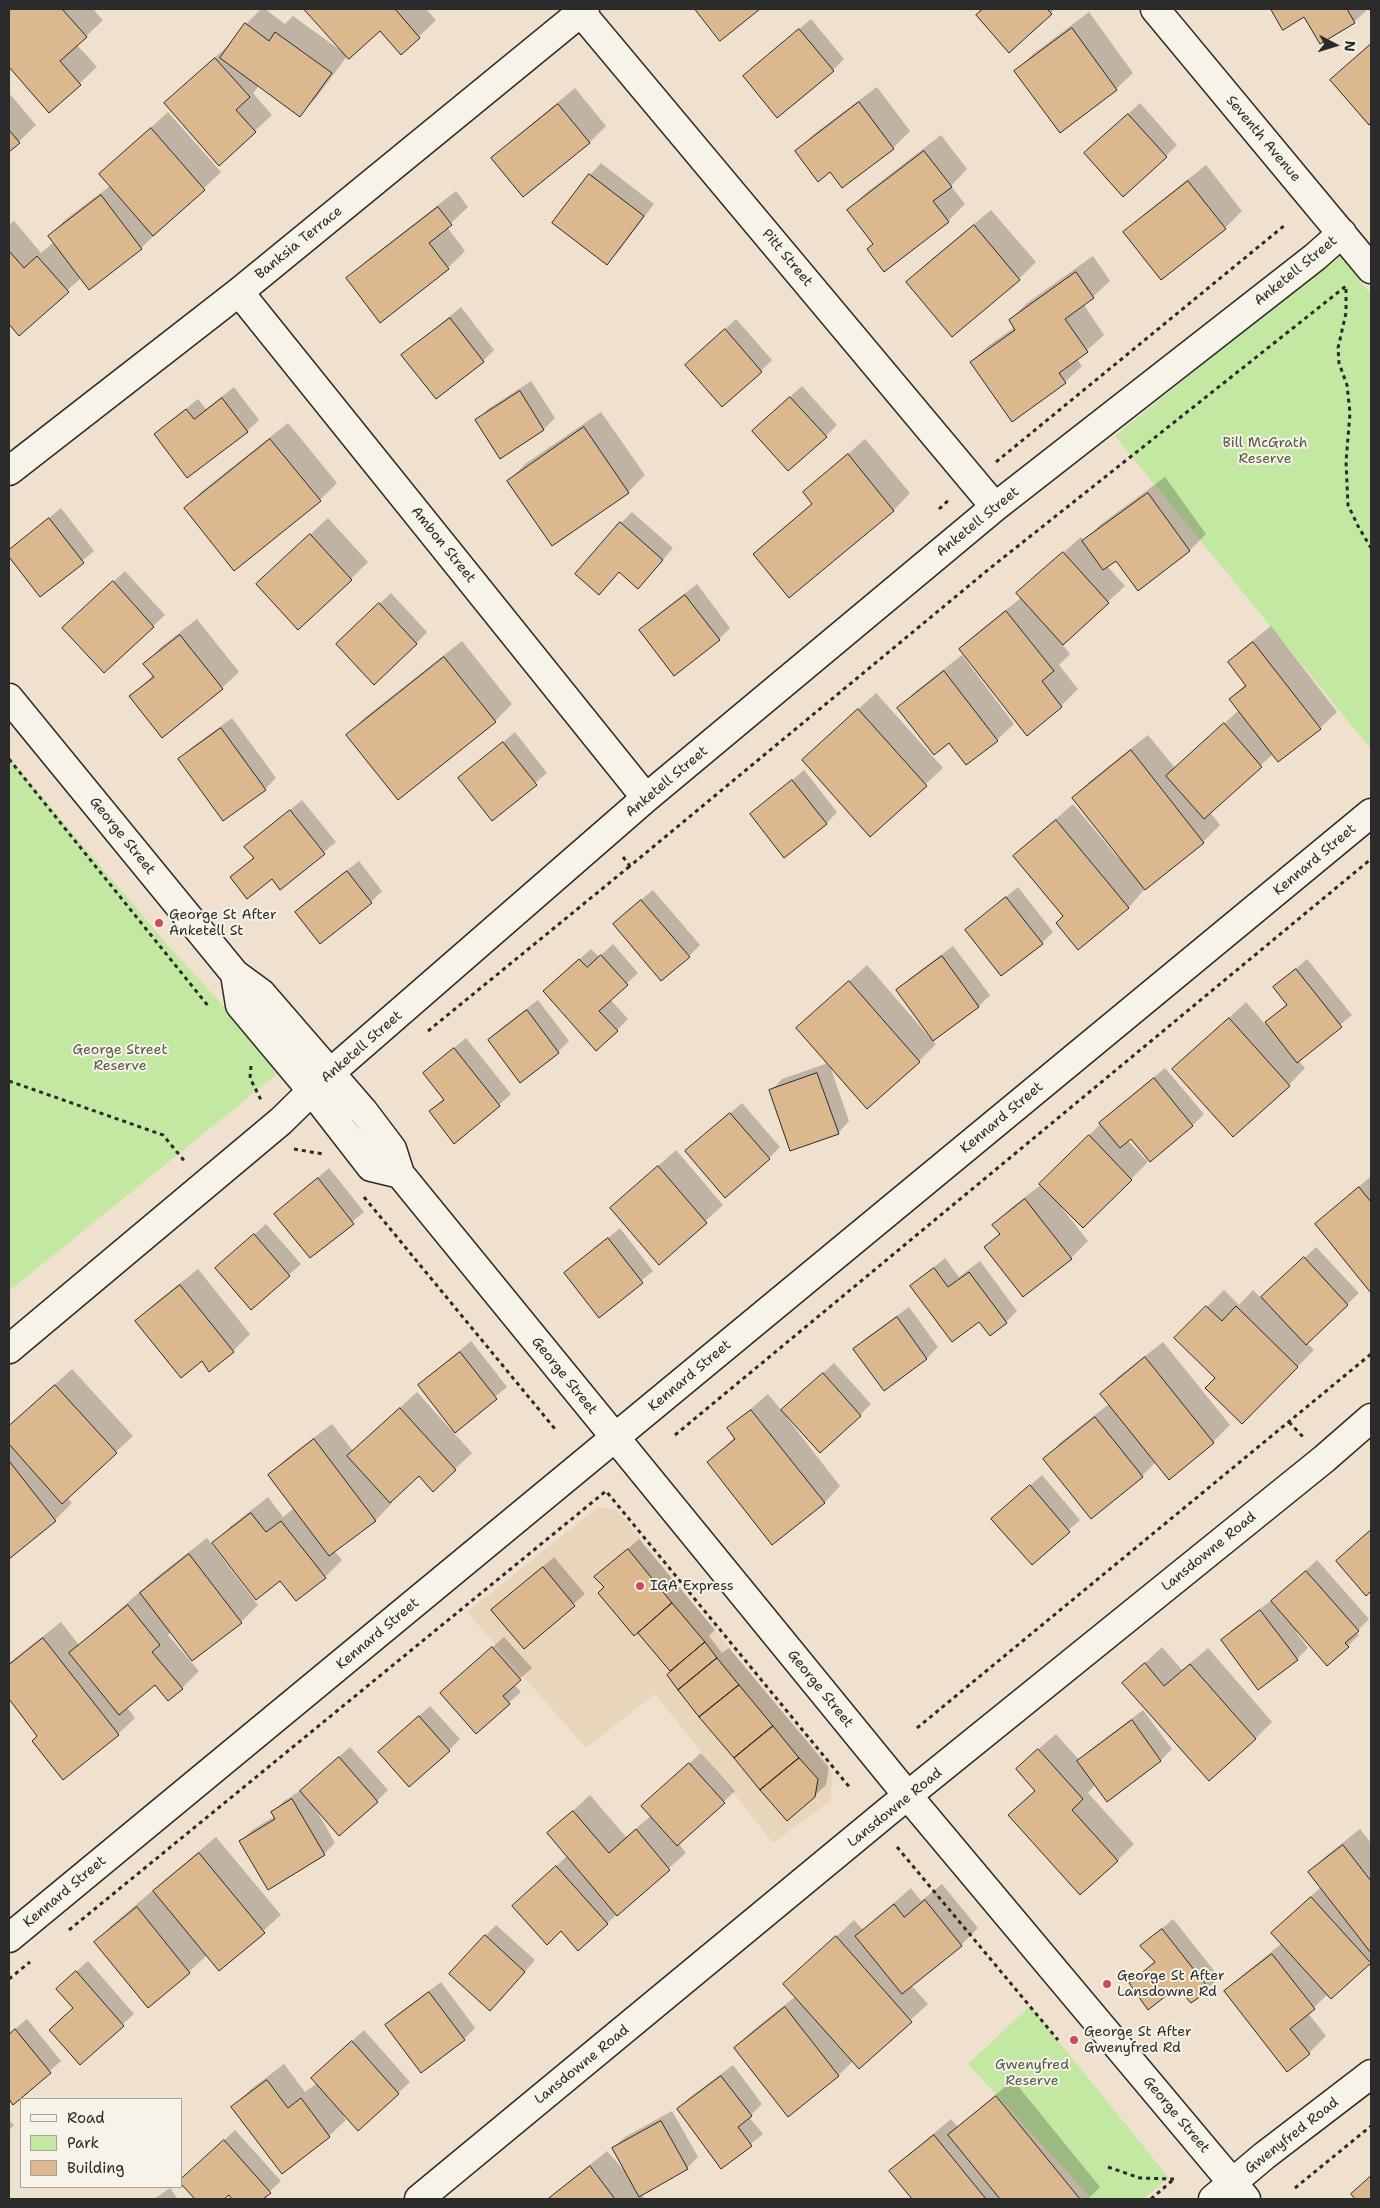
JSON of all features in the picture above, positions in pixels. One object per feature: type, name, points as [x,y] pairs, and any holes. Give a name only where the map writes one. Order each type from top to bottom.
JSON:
[{"type":"street","name":"Seventh Avenue","points":[[1155,9],[1371,269]]},
{"type":"street","name":"Banksia Terrace","points":[[9,471],[239,292],[581,10]]},
{"type":"street","name":"Pitt Street","points":[[581,10],[995,507]]},
{"type":"street","name":"Anketell Street","points":[[9,1349],[281,1121],[321,1082],[646,798],[995,507],[1315,257],[1342,233]]},
{"type":"street","name":"Ambon Street","points":[[239,292],[646,798]]},
{"type":"street","name":"George Street","points":[[9,698],[235,974],[240,1005],[321,1082],[371,1167],[400,1174],[1231,2194]]},
{"type":"street","name":"Kennard Street","points":[[9,1938],[1371,813]]},
{"type":"street","name":"Lansdowne Road","points":[[419,2199],[1371,1418]]},
{"type":"street","name":"Gwenyfred Road","points":[[1231,2194],[1264,2156],[1371,2074]]},
{"type":"path","points":[[939,509],[1285,224]]},
{"type":"path","points":[[423,1035],[989,569],[1346,286],[1346,313],[1338,348],[1339,363],[1347,385],[1350,413],[1346,462],[1348,505],[1371,548]]},
{"type":"path","points":[[9,759],[215,1014]]},
{"type":"path","points":[[605,835],[630,866]]},
{"type":"path","points":[[675,1435],[1371,859]]},
{"type":"path","points":[[249,1060],[252,1067]]},
{"type":"path","points":[[9,1081],[162,1135],[205,1185]]},
{"type":"path","points":[[291,1149],[330,1155]]},
{"type":"path","points":[[361,1193],[554,1429]]},
{"type":"path","points":[[917,1728],[1371,1354]]},
{"type":"path","points":[[62,1936],[606,1491],[851,1789]]},
{"type":"path","points":[[897,1847],[1058,2040]]},
{"type":"path","points":[[9,1980],[32,1961]]},
{"type":"path","points":[[1295,2188],[1371,2126]]},
{"type":"path","points":[[1108,2168],[1140,2178],[1174,2179],[1151,2199]]},
{"type":"shaded area","points":[[598,1507],[617,1510],[833,1775],[830,1801],[773,1843],[655,1694],[586,1748],[467,1612]]},
{"type":"green space","name":"Bill McGrath Reserve","points":[[1339,253],[1371,295],[1371,749],[1115,436]]},
{"type":"green space","name":"George Street Reserve","points":[[9,758],[164,941],[282,1070],[9,1291]]},
{"type":"green space","name":"Gwenyfred Reserve","points":[[1030,2006],[1169,2178],[1143,2199],[1092,2199],[968,2064]]},
{"type":"building","points":[[9,9],[62,9],[87,37],[60,61],[81,85],[49,113],[9,67]]},
{"type":"building","points":[[304,9],[395,9],[420,38],[401,55],[380,31],[349,59]]},
{"type":"building","points":[[695,9],[760,9],[720,41]]},
{"type":"building","points":[[983,9],[1047,9],[1052,14],[1009,53],[976,15]]},
{"type":"building","points":[[1271,9],[1347,9],[1355,23],[1320,44],[1304,17],[1283,30]]},
{"type":"building","points":[[245,23],[269,41],[275,32],[332,73],[300,117],[220,58]]},
{"type":"building","points":[[1072,28],[1117,90],[1060,133],[1014,71]]},
{"type":"building","points":[[799,29],[834,71],[777,118],[743,76]]},
{"type":"building","points":[[1371,44],[1371,123],[1369,125],[1330,80]]},
{"type":"building","points":[[215,58],[250,97],[236,110],[256,132],[219,166],[164,103]]},
{"type":"building","points":[[859,102],[894,149],[842,188],[830,172],[818,182],[795,151]]},
{"type":"building","points":[[558,104],[590,143],[523,197],[491,158]]},
{"type":"building","points":[[1128,114],[1167,157],[1123,197],[1084,153]]},
{"type":"building","points":[[151,128],[205,190],[153,236],[99,174]]},
{"type":"building","points":[[9,130],[20,143],[9,152]]},
{"type":"building","points":[[924,151],[952,187],[933,201],[949,222],[884,272],[867,249],[873,244],[847,210]]},
{"type":"building","points":[[589,174],[644,216],[607,265],[552,223]]},
{"type":"building","points":[[1188,181],[1226,229],[1161,280],[1123,232]]},
{"type":"building","points":[[101,195],[142,249],[89,290],[48,236]]},
{"type":"building","points":[[438,207],[452,225],[429,243],[449,269],[380,323],[346,278]]},
{"type":"building","points":[[974,225],[1020,280],[952,337],[906,282]]},
{"type":"building","points":[[9,251],[24,268],[37,256],[69,292],[19,336],[9,324]]},
{"type":"building","points":[[1076,272],[1094,298],[1065,319],[1088,352],[1059,373],[1066,383],[1012,422],[970,362],[1015,330],[1009,320]]},
{"type":"building","points":[[450,318],[484,362],[436,399],[401,355]]},
{"type":"building","points":[[725,329],[762,372],[722,407],[685,365]]},
{"type":"building","points":[[520,391],[544,430],[500,459],[475,420]]},
{"type":"building","points":[[790,397],[827,437],[788,471],[752,431]]},
{"type":"building","points":[[222,398],[248,432],[187,478],[154,434],[186,409],[194,419]]},
{"type":"building","points":[[584,427],[629,493],[552,546],[507,481]]},
{"type":"building","points":[[270,439],[321,501],[234,571],[184,508]]},
{"type":"building","points":[[848,454],[894,511],[789,598],[753,554],[812,504],[803,492]]},
{"type":"building","points":[[1148,493],[1190,551],[1138,591],[1116,561],[1103,570],[1082,541]]},
{"type":"building","points":[[49,518],[84,563],[40,597],[9,557],[9,550]]},
{"type":"building","points":[[620,522],[663,560],[638,589],[619,572],[599,595],[575,574]]},
{"type":"building","points":[[310,534],[352,580],[298,630],[256,584]]},
{"type":"building","points":[[1063,552],[1109,603],[1063,645],[1016,593]]},
{"type":"building","points":[[113,581],[154,627],[104,673],[62,628]]},
{"type":"building","points":[[685,595],[720,640],[674,676],[639,630]]},
{"type":"building","points":[[379,603],[417,644],[374,685],[336,644]]},
{"type":"building","points":[[1006,611],[1054,671],[1042,681],[1062,707],[1027,736],[959,649]]},
{"type":"building","points":[[180,635],[223,689],[162,738],[129,696],[154,677],[143,664]]},
{"type":"building","points":[[1253,642],[1321,729],[1278,762],[1229,699],[1246,686],[1228,662]]},
{"type":"building","points":[[444,657],[496,722],[398,800],[346,735]]},
{"type":"building","points":[[944,671],[998,741],[966,765],[949,743],[934,755],[897,708]]},
{"type":"building","points":[[858,709],[927,786],[870,837],[802,760]]},
{"type":"building","points":[[1224,723],[1262,767],[1204,819],[1166,776]]},
{"type":"building","points":[[221,728],[266,790],[223,821],[178,759]]},
{"type":"building","points":[[503,742],[537,785],[492,821],[458,778]]},
{"type":"building","points":[[1131,750],[1204,843],[1145,890],[1072,798]]},
{"type":"building","points":[[792,780],[827,824],[784,858],[750,814]]},
{"type":"building","points":[[290,810],[325,854],[280,890],[272,879],[247,899],[230,877],[254,858],[244,847]]},
{"type":"building","points":[[1056,820],[1129,908],[1078,950],[1056,923],[1063,916],[1013,856]]},
{"type":"building","points":[[347,871],[372,903],[320,944],[295,912]]},
{"type":"building","points":[[1006,897],[1043,944],[1001,976],[965,930]]},
{"type":"building","points":[[641,900],[690,957],[661,981],[613,924]]},
{"type":"building","points":[[601,955],[628,985],[599,1011],[618,1031],[596,1051],[543,991],[579,959],[587,967]]},
{"type":"building","points":[[942,956],[979,1007],[933,1041],[896,990]]},
{"type":"building","points":[[1296,969],[1342,1027],[1297,1063],[1265,1022],[1287,1005],[1273,987]]},
{"type":"building","points":[[849,981],[920,1062],[867,1109],[796,1028]]},
{"type":"building","points":[[527,1010],[559,1053],[520,1083],[488,1040]]},
{"type":"building","points":[[1229,1018],[1290,1086],[1233,1137],[1172,1069]]},
{"type":"building","points":[[454,1048],[500,1106],[454,1144],[429,1111],[444,1100],[423,1073]]},
{"type":"building","points":[[817,1073],[839,1134],[790,1151],[769,1090]]},
{"type":"building","points":[[1154,1078],[1193,1126],[1150,1162],[1131,1139],[1120,1148],[1099,1123]]},
{"type":"building","points":[[730,1113],[770,1159],[725,1198],[685,1151]]},
{"type":"building","points":[[1089,1135],[1132,1180],[1083,1228],[1039,1184]]},
{"type":"building","points":[[658,1166],[707,1223],[659,1265],[610,1208]]},
{"type":"building","points":[[318,1178],[354,1224],[310,1258],[274,1214]]},
{"type":"building","points":[[1359,1187],[1371,1202],[1371,1293],[1315,1224]]},
{"type":"building","points":[[1025,1199],[1072,1259],[1023,1297],[984,1247],[1000,1234],[992,1225]]},
{"type":"building","points":[[254,1234],[290,1276],[251,1310],[215,1268]]},
{"type":"building","points":[[608,1238],[643,1283],[599,1318],[564,1273]]},
{"type":"building","points":[[1304,1257],[1348,1305],[1306,1345],[1261,1297]]},
{"type":"building","points":[[934,1268],[948,1287],[969,1272],[1007,1323],[990,1336],[979,1322],[952,1342],[910,1286]]},
{"type":"building","points":[[180,1285],[234,1352],[209,1372],[202,1361],[181,1378],[135,1321]]},
{"type":"building","points":[[1206,1306],[1222,1321],[1236,1306],[1298,1367],[1242,1424],[1205,1388],[1215,1378],[1174,1338]]},
{"type":"building","points":[[897,1317],[927,1359],[884,1391],[853,1349]]},
{"type":"building","points":[[460,1352],[497,1399],[455,1433],[418,1385]]},
{"type":"building","points":[[1145,1357],[1214,1443],[1169,1480],[1100,1394]]},
{"type":"building","points":[[823,1373],[861,1416],[820,1453],[781,1410]]},
{"type":"building","points":[[55,1385],[117,1453],[62,1504],[9,1444],[9,1426]]},
{"type":"building","points":[[400,1408],[456,1470],[433,1492],[419,1476],[390,1503],[347,1456]]},
{"type":"building","points":[[751,1410],[825,1503],[772,1545],[707,1462],[735,1439],[727,1428]]},
{"type":"building","points":[[1095,1417],[1143,1477],[1091,1519],[1043,1459]]},
{"type":"building","points":[[314,1439],[376,1521],[329,1556],[268,1475]]},
{"type":"building","points":[[9,1461],[56,1521],[9,1559]]},
{"type":"building","points":[[1030,1485],[1070,1532],[1032,1565],[991,1519]]},
{"type":"building","points":[[251,1513],[266,1532],[281,1521],[326,1578],[296,1601],[280,1581],[256,1600],[212,1543]]},
{"type":"building","points":[[1371,1530],[1371,1591],[1366,1596],[1336,1561]]},
{"type":"building","points":[[628,1549],[672,1603],[634,1636],[598,1593],[604,1587],[594,1577]]},
{"type":"building","points":[[189,1554],[242,1623],[192,1661],[140,1593]]},
{"type":"building","points":[[543,1567],[575,1606],[524,1649],[491,1610]]},
{"type":"building","points":[[1306,1571],[1359,1631],[1345,1643],[1349,1647],[1327,1666],[1271,1601]]},
{"type":"building","points":[[672,1603],[705,1642],[670,1671],[638,1633]]},
{"type":"building","points":[[128,1605],[160,1645],[152,1652],[183,1689],[168,1701],[155,1685],[119,1715],[69,1653]]},
{"type":"building","points":[[1260,1610],[1298,1660],[1258,1690],[1221,1640]]},
{"type":"building","points":[[43,1638],[119,1735],[63,1780],[32,1741],[37,1736],[9,1699],[9,1665]]},
{"type":"building","points":[[705,1642],[717,1658],[678,1690],[667,1675]]},
{"type":"building","points":[[492,1647],[521,1680],[503,1696],[510,1704],[476,1734],[440,1693]]},
{"type":"building","points":[[717,1658],[739,1685],[699,1717],[678,1690]]},
{"type":"building","points":[[1145,1663],[1164,1686],[1190,1664],[1256,1739],[1209,1781],[1122,1683]]},
{"type":"building","points":[[739,1685],[773,1726],[734,1758],[699,1717]]},
{"type":"building","points":[[419,1716],[450,1751],[409,1787],[378,1752]]},
{"type":"building","points":[[1132,1720],[1161,1761],[1107,1802],[1077,1761]]},
{"type":"building","points":[[773,1726],[799,1758],[760,1790],[734,1758]]},
{"type":"building","points":[[1038,1749],[1083,1799],[1072,1810],[1118,1861],[1080,1895],[1008,1815],[1035,1791],[1016,1769]]},
{"type":"building","points":[[339,1757],[378,1802],[339,1836],[300,1791]]},
{"type":"building","points":[[799,1758],[818,1779],[815,1797],[787,1821],[760,1790]]},
{"type":"building","points":[[689,1763],[725,1803],[677,1846],[641,1806]]},
{"type":"building","points":[[292,1799],[325,1855],[268,1890],[239,1841],[275,1819],[271,1812]]},
{"type":"building","points":[[573,1811],[609,1853],[636,1829],[670,1870],[617,1916],[547,1833]]},
{"type":"building","points":[[1343,1845],[1371,1881],[1371,1953],[1308,1872]]},
{"type":"building","points":[[199,1853],[265,1933],[219,1971],[153,1891]]},
{"type":"building","points":[[556,1866],[608,1924],[578,1951],[561,1931],[547,1945],[512,1906]]},
{"type":"building","points":[[1311,1897],[1371,1963],[1331,1999],[1271,1933]]},
{"type":"building","points":[[925,1900],[962,1946],[902,1994],[855,1936],[894,1904],[904,1917]]},
{"type":"building","points":[[137,1907],[190,1973],[148,2008],[94,1942]]},
{"type":"building","points":[[1162,1929],[1210,1990],[1191,2003],[1177,1987],[1148,2010],[1129,1983],[1155,1962],[1140,1946]]},
{"type":"building","points":[[485,1935],[525,1972],[490,2011],[449,1974]]},
{"type":"building","points":[[836,1936],[912,2022],[859,2069],[783,1984]]},
{"type":"building","points":[[1272,1954],[1315,2009],[1290,2029],[1310,2054],[1287,2072],[1224,1991]]},
{"type":"building","points":[[76,1971],[124,2026],[80,2065],[49,2030],[73,2008],[56,1989]]},
{"type":"building","points":[[429,1992],[465,2040],[421,2073],[385,2025]]},
{"type":"building","points":[[785,2007],[839,2076],[788,2117],[734,2048]]},
{"type":"building","points":[[15,2029],[51,2073],[13,2105],[9,2099],[9,2035]]},
{"type":"building","points":[[352,2041],[399,2094],[358,2131],[311,2078]]},
{"type":"building","points":[[721,2076],[752,2116],[738,2127],[752,2146],[721,2169],[677,2109]]},
{"type":"building","points":[[267,2080],[288,2108],[301,2098],[330,2137],[282,2174],[231,2107]]},
{"type":"building","points":[[996,2096],[1080,2199],[1000,2199],[948,2135]]},
{"type":"building","points":[[661,2121],[688,2169],[639,2197],[612,2148]]},
{"type":"building","points":[[934,2135],[986,2199],[912,2199],[889,2171]]},
{"type":"building","points":[[224,2140],[271,2193],[263,2199],[232,2199],[229,2195],[224,2199],[195,2199],[182,2185],[182,2178]]},
{"type":"building","points":[[590,2166],[615,2199],[548,2199]]},
{"type":"building","points":[[1371,2176],[1371,2199],[1355,2199],[1351,2194]]},
{"type":"place","name":"George St After Anketell St","points":[[159,923]]},
{"type":"place","name":"IGA Express","points":[[640,1586]]},
{"type":"place","name":"George St After Lansdowne Rd","points":[[1107,1984]]},
{"type":"place","name":"George St After Gwenyfred Rd","points":[[1074,2040]]}]
